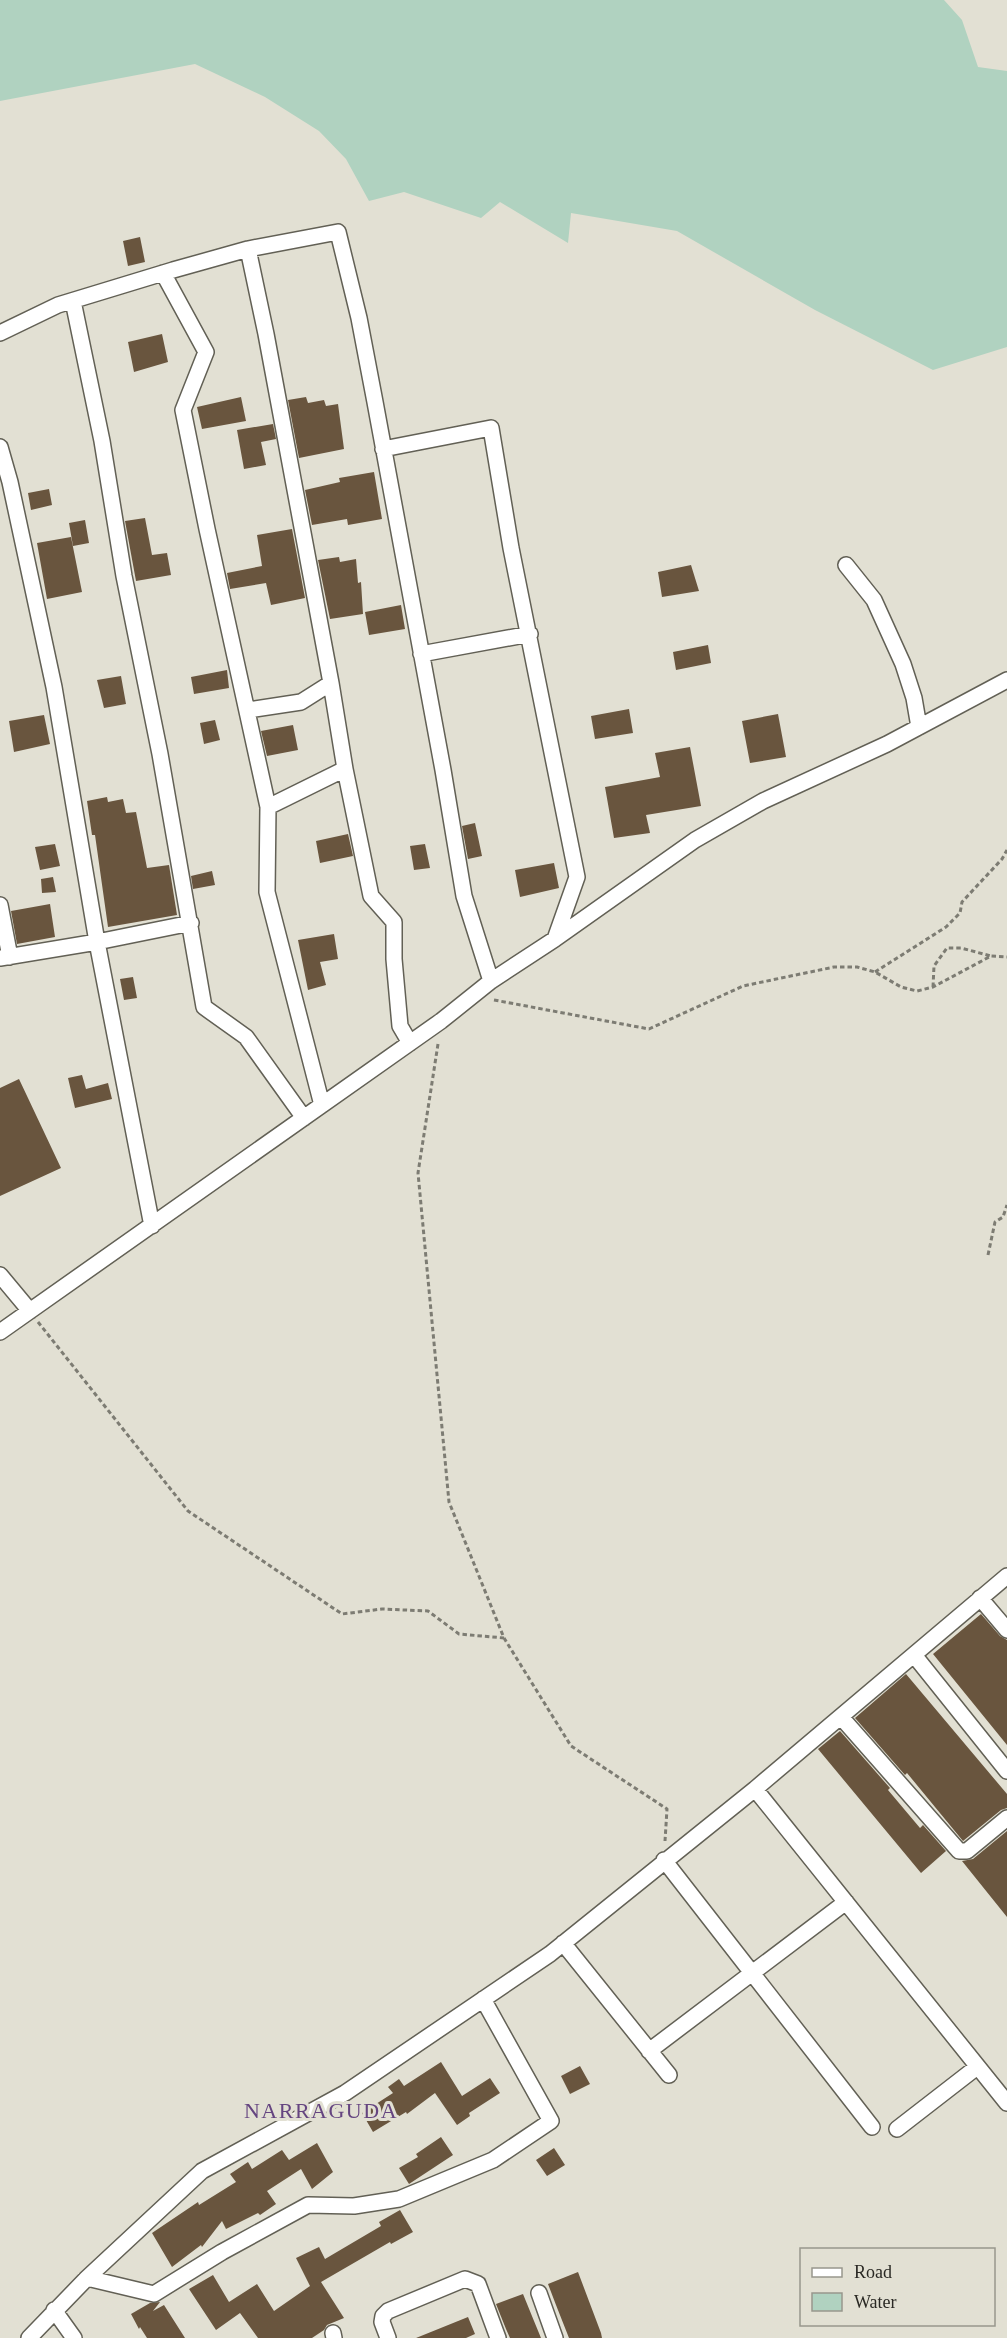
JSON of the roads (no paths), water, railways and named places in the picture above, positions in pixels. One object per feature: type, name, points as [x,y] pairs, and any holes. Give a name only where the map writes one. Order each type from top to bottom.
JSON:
[{"type":"street","points":[[0,333],[58,305],[163,273],[248,249],[338,232],[359,318],[422,654],[464,896],[491,981]]},
{"type":"street","points":[[248,249],[331,683],[345,770],[371,896],[394,922],[394,959],[400,1026],[410,1043]]},
{"type":"street","points":[[163,273],[206,352],[183,410],[268,807],[267,892],[322,1105]]},
{"type":"street","points":[[73,301],[102,441],[124,576],[160,754],[204,1007],[246,1037],[304,1118]]},
{"type":"street","points":[[383,449],[491,428],[512,548],[577,878],[555,939]]},
{"type":"street","points":[[0,447],[10,482],[54,687],[97,942],[152,1226]]},
{"type":"street","points":[[846,565],[874,600],[914,698],[919,727]]},
{"type":"street","points":[[422,654],[530,634]]},
{"type":"street","points":[[0,1332],[441,1021],[471,995],[695,840],[763,801],[919,727],[1007,680]]},
{"type":"street","points":[[248,710],[301,702],[331,683]]},
{"type":"street","points":[[268,807],[345,770]]},
{"type":"street","points":[[0,905],[5,957],[191,923]]},
{"type":"street","points":[[0,1275],[30,1311]]},
{"type":"street","points":[[29,2338],[87,2278],[202,2171],[345,2093],[563,1943],[755,1789],[1007,1576]]},
{"type":"street","points":[[980,1598],[1007,1630]]},
{"type":"street","points":[[914,1655],[1007,1771]]},
{"type":"street","points":[[841,1717],[959,1851],[967,1851],[1007,1818]]},
{"type":"street","points":[[755,1789],[1007,2103]]},
{"type":"street","points":[[664,1860],[872,2127]]},
{"type":"street","points":[[649,2051],[846,1902]]},
{"type":"street","points":[[563,1943],[669,2076]]},
{"type":"street","points":[[87,2278],[154,2294],[308,2205],[354,2206],[399,2199],[494,2160],[551,2121],[483,1999]]},
{"type":"street","points":[[897,2129],[977,2067]]},
{"type":"street","points":[[388,2338],[382,2316],[388,2310],[465,2279],[478,2284],[498,2338]]},
{"type":"street","points":[[539,2293],[555,2338]]},
{"type":"street","points":[[54,2310],[74,2338]]},
{"type":"water","points":[[0,0],[944,0],[962,20],[978,67],[1007,71],[1007,347],[933,370],[815,310],[677,231],[571,213],[568,243],[500,202],[481,218],[404,192],[369,201],[346,159],[319,131],[265,97],[195,64],[0,101]]},
{"type":"district","name":"NARRAGUDA","points":[[321,2110]]}]
